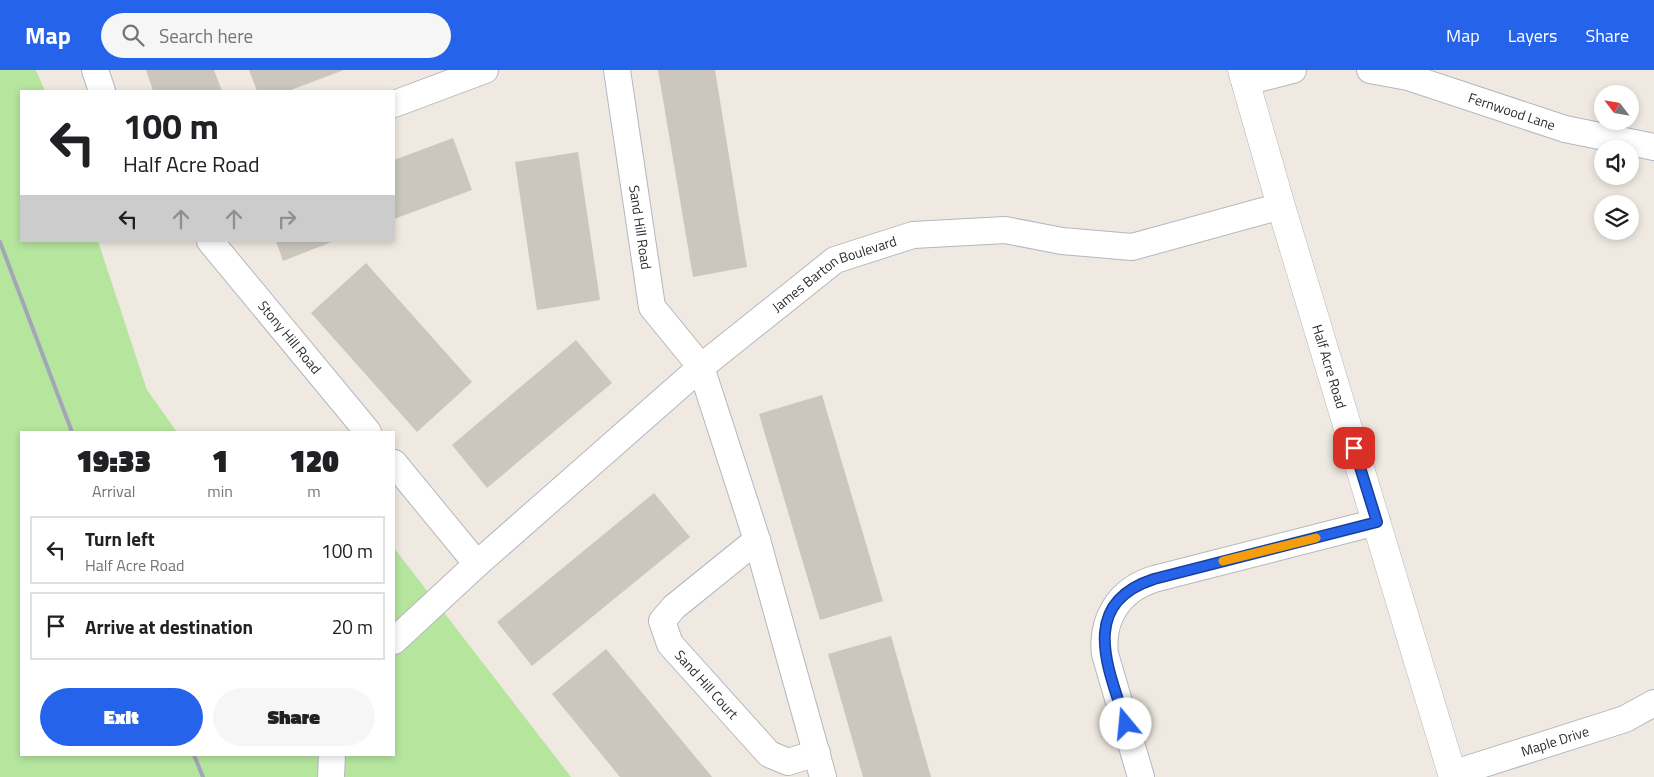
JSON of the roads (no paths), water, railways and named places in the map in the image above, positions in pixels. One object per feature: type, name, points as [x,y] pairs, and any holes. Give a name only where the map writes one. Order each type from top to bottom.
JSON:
[{"type":"street","points":[[96,70],[102,90]]},
{"type":"street","points":[[395,104],[484,70]]},
{"type":"street","name":"Sand Hill Road","points":[[617,70],[652,307],[701,368]]},
{"type":"street","points":[[1244,76],[1293,70]]},
{"type":"street","name":"Fernwood Lane","points":[[1370,70],[1408,77],[1565,129],[1654,147]]},
{"type":"street","name":"Half Acre Road","points":[[1244,76],[1281,206],[1453,776]]},
{"type":"street","name":"James Barton Boulevard","points":[[395,640],[477,564],[701,368],[835,260],[913,235],[1005,230],[1062,241],[1132,248],[1281,206]]},
{"type":"street","name":"Stony Hill Road","points":[[211,242],[367,431]]},
{"type":"street","name":"Sand Hill Court","points":[[701,368],[757,540],[820,765],[788,762],[769,754],[670,644],[665,633],[662,621],[674,607],[757,540]]},
{"type":"street","points":[[395,464],[477,564]]},
{"type":"street","points":[[1142,777],[1105,654],[1103,638],[1113,608],[1126,593],[1140,583],[1154,579],[1377,522]]},
{"type":"street","name":"Maple Drive","points":[[1453,776],[1625,719],[1654,703]]},
{"type":"street","points":[[331,777],[332,756]]},
{"type":"railway","points":[[0,242],[72,431]]},
{"type":"railway","points":[[194,756],[203,777]]}]
